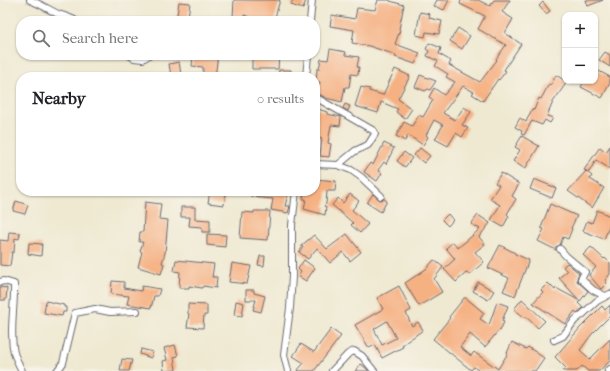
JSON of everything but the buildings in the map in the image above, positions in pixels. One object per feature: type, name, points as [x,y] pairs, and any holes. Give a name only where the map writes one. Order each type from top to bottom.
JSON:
[{"type":"street","points":[[30,0],[63,16]]},
{"type":"street","points":[[310,16],[312,0]]},
{"type":"street","points":[[306,72],[308,60]]},
{"type":"street","points":[[320,100],[374,131],[375,134],[368,145],[355,151],[338,165]]},
{"type":"street","points":[[320,164],[338,165],[351,170],[361,177],[381,196]]},
{"type":"street","points":[[288,371],[284,355],[290,308],[292,276],[292,225],[295,196]]},
{"type":"street","points":[[560,249],[585,272],[581,279],[593,290],[607,295]]},
{"type":"street","points":[[0,282],[4,281],[14,284],[15,295],[12,319],[14,354],[22,371]]},
{"type":"street","points":[[554,340],[563,336],[575,320],[597,301],[607,295]]},
{"type":"street","points":[[57,371],[63,363],[75,313],[95,309],[110,312],[137,311]]},
{"type":"street","points":[[332,371],[348,354],[354,351],[362,356],[374,371]]}]
